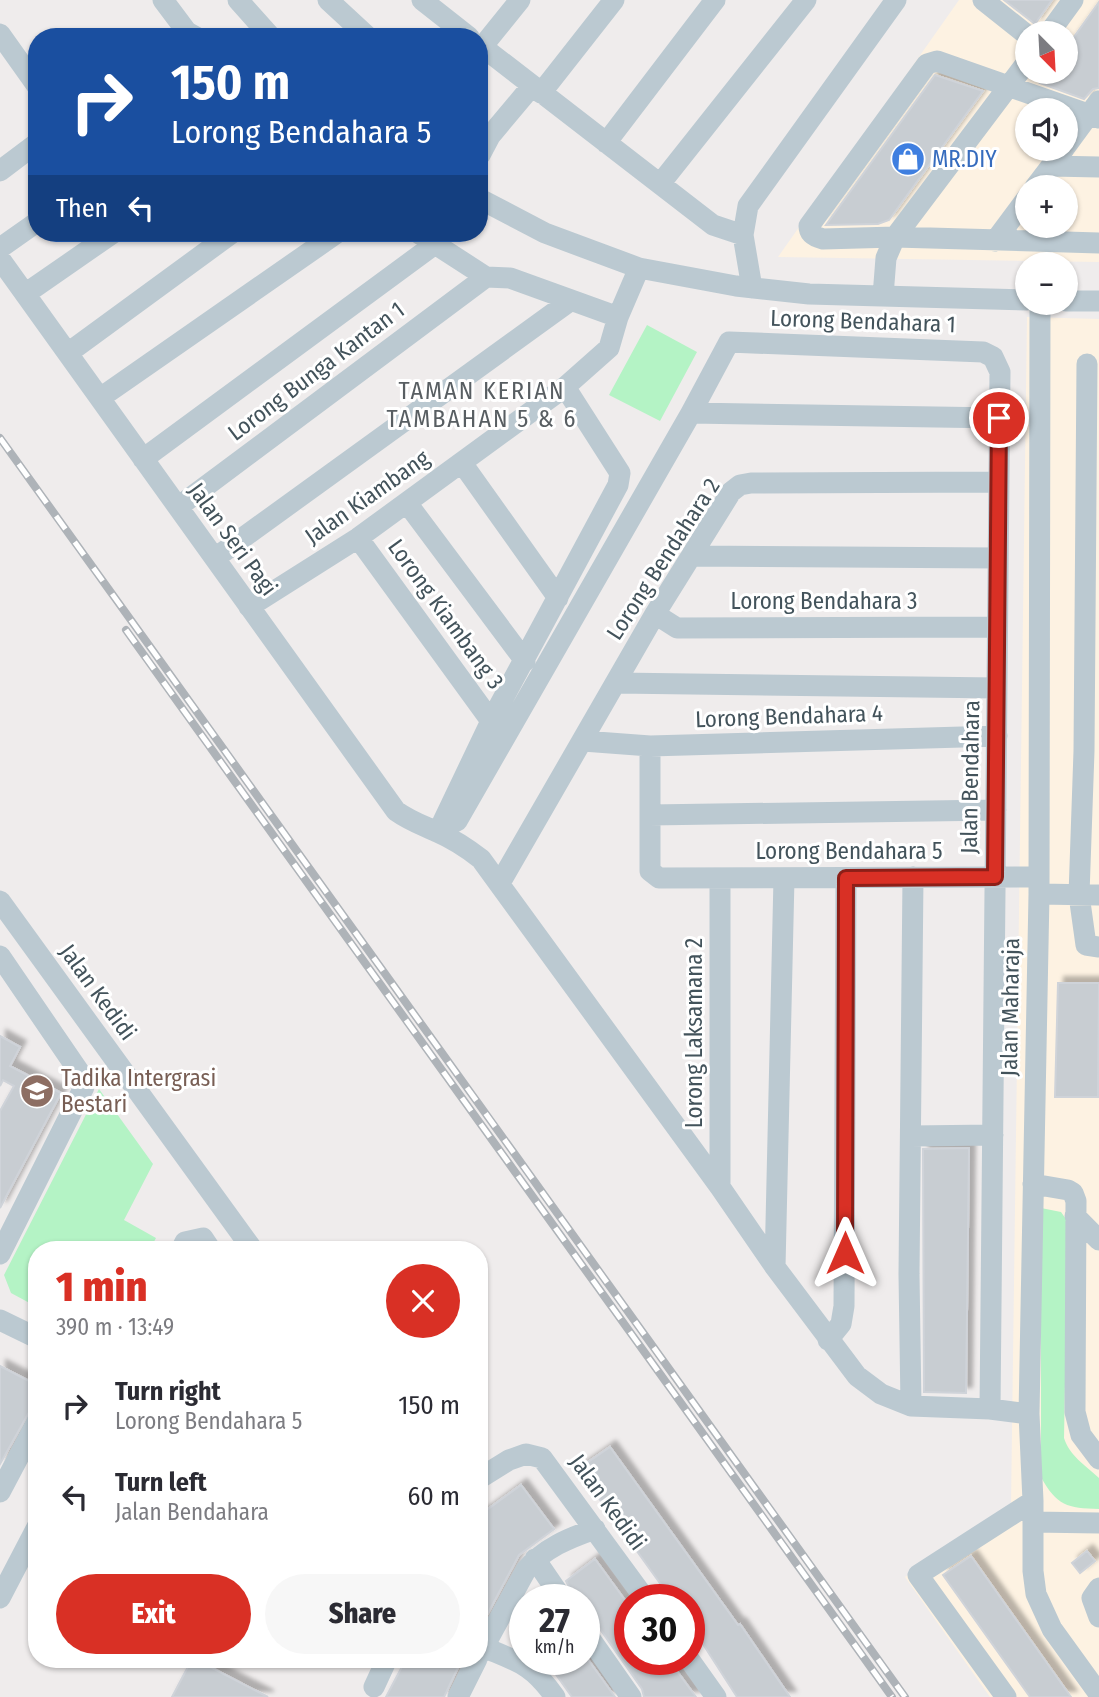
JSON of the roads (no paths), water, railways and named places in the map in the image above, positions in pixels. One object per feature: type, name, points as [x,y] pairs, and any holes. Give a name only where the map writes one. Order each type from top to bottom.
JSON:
[{"type":"street","points":[[163,0],[183,28]]},
{"type":"street","points":[[238,0],[263,28]]},
{"type":"street","points":[[328,0],[358,28]]},
{"type":"street","points":[[423,0],[458,28]]},
{"type":"street","points":[[488,32],[520,0]]},
{"type":"street","points":[[488,130],[534,93],[614,0]]},
{"type":"street","points":[[606,143],[715,0]]},
{"type":"street","points":[[660,184],[806,0]]},
{"type":"street","points":[[751,288],[743,235],[748,206],[896,0]]},
{"type":"street","points":[[983,0],[1015,25]]},
{"type":"street","points":[[1058,21],[1073,0]]},
{"type":"street","points":[[0,34],[28,73]]},
{"type":"street","points":[[488,53],[534,93],[606,143],[713,225],[743,235]]},
{"type":"street","points":[[1078,132],[1096,111],[1009,86],[937,61],[927,64],[809,226],[809,230],[814,237],[823,239],[895,237],[1099,243]]},
{"type":"street","points":[[883,296],[886,258],[895,237],[1015,78]]},
{"type":"street","points":[[3,161],[28,148]]},
{"type":"street","points":[[1078,160],[1099,167]]},
{"type":"street","points":[[1044,175],[1055,161]]},
{"type":"street","points":[[488,203],[545,233],[639,268],[751,288],[809,294],[1015,300]]},
{"type":"street","points":[[995,241],[1015,214]]},
{"type":"street","points":[[0,248],[28,228]]},
{"type":"street","points":[[25,294],[100,242]]},
{"type":"street","points":[[68,353],[220,242]]},
{"type":"street","points":[[100,398],[324,242]]},
{"type":"street","points":[[144,459],[422,242]]},
{"type":"street","points":[[433,242],[486,277],[510,278],[618,317]]},
{"type":"street","name":"Jalan Seri Pagi","points":[[0,258],[396,811],[411,823],[443,835],[481,859],[720,1187],[775,1267],[857,1376],[881,1394],[911,1406]]},
{"type":"street","name":"Jalan Kiambang","points":[[249,607],[358,538],[565,387],[609,348],[618,317],[639,268]]},
{"type":"street","name":"Lorong Bunga Kantan 1","points":[[178,507],[486,277]]},
{"type":"street","points":[[215,558],[570,301]]},
{"type":"street","points":[[1078,301],[1099,301]]},
{"type":"street","name":"Jalan Maharaja","points":[[1040,315],[1039,886],[1029,1414],[1033,1501],[1032,1571],[1036,1594],[1052,1629],[1099,1694]]},
{"type":"street","name":"Lorong Bendahara 1","points":[[691,413],[729,342],[983,352],[993,358]]},
{"type":"street","name":"Jalan Bendahara","points":[[990,1409],[1000,372],[993,358]]},
{"type":"street","points":[[1087,364],[1091,751],[1086,945],[1099,947]]},
{"type":"street","points":[[443,835],[491,721],[618,485],[620,473],[565,387]]},
{"type":"street","points":[[443,835],[691,413],[999,418]]},
{"type":"street","points":[[462,463],[558,598]]},
{"type":"street","name":"Lorong Bendahara 2","points":[[500,883],[655,614],[731,492],[740,485],[751,482],[999,482]]},
{"type":"street","points":[[407,503],[525,661]]},
{"type":"street","name":"Lorong Kiambang 3","points":[[358,538],[491,721]]},
{"type":"street","points":[[691,556],[998,558]]},
{"type":"street","name":"Lorong Bendahara 3","points":[[655,614],[677,628],[998,627]]},
{"type":"street","points":[[617,683],[997,688]]},
{"type":"street","name":"Lorong Bendahara 4","points":[[583,741],[650,746],[996,736]]},
{"type":"street","points":[[650,746],[650,815],[996,810]]},
{"type":"street","name":"Lorong Bendahara 5","points":[[650,815],[650,871],[659,878],[995,877],[1089,895]]},
{"type":"street","points":[[913,877],[911,1406],[990,1409],[1029,1414]]},
{"type":"street","name":"Lorong Laksamana 2","points":[[720,878],[720,1187]]},
{"type":"street","points":[[775,1267],[784,878]]},
{"type":"street","points":[[828,1339],[841,1324],[844,1306],[846,878]]},
{"type":"street","name":"Jalan Kedidi","points":[[0,901],[246,1241]]},
{"type":"street","points":[[0,956],[82,1076],[84,1087],[0,1254]]},
{"type":"street","points":[[911,1136],[993,1135]]},
{"type":"street","points":[[1033,1184],[1073,1193],[1076,1216],[1075,1412],[1081,1435],[1099,1460]]},
{"type":"street","points":[[1076,1216],[1099,1240]]},
{"type":"street","points":[[0,1320],[28,1334]]},
{"type":"street","points":[[0,1492],[28,1439]]},
{"type":"street","name":"Jalan Kedidi","points":[[488,1473],[509,1460],[526,1454],[542,1458],[635,1584]]},
{"type":"street","points":[[1006,1697],[918,1576],[1033,1501]]},
{"type":"street","points":[[1033,1522],[1099,1523]]},
{"type":"street","points":[[488,1639],[526,1570],[535,1559],[568,1538],[595,1529]]},
{"type":"street","points":[[0,1598],[28,1544]]},
{"type":"street","points":[[535,1559],[553,1584]]},
{"type":"street","points":[[1099,1588],[1092,1598],[1099,1617]]},
{"type":"street","points":[[600,1653],[631,1697]]},
{"type":"street","points":[[488,1656],[533,1670],[555,1697]]},
{"type":"street","points":[[374,1687],[383,1668]]},
{"type":"street","points":[[458,1697],[472,1668]]},
{"type":"street","points":[[700,1675],[716,1697]]},
{"type":"railway","points":[[0,438],[905,1697]]},
{"type":"railway","points":[[126,630],[892,1697]]},
{"type":"place","name":"MR.DIY","points":[[908,159]]},
{"type":"place","name":"Tadika Intergrasi Bestari","points":[[37,1091]]},
{"type":"district","name":"TAMAN KERIAN TAMBAHAN 5 & 6","points":[[482,405]]}]
